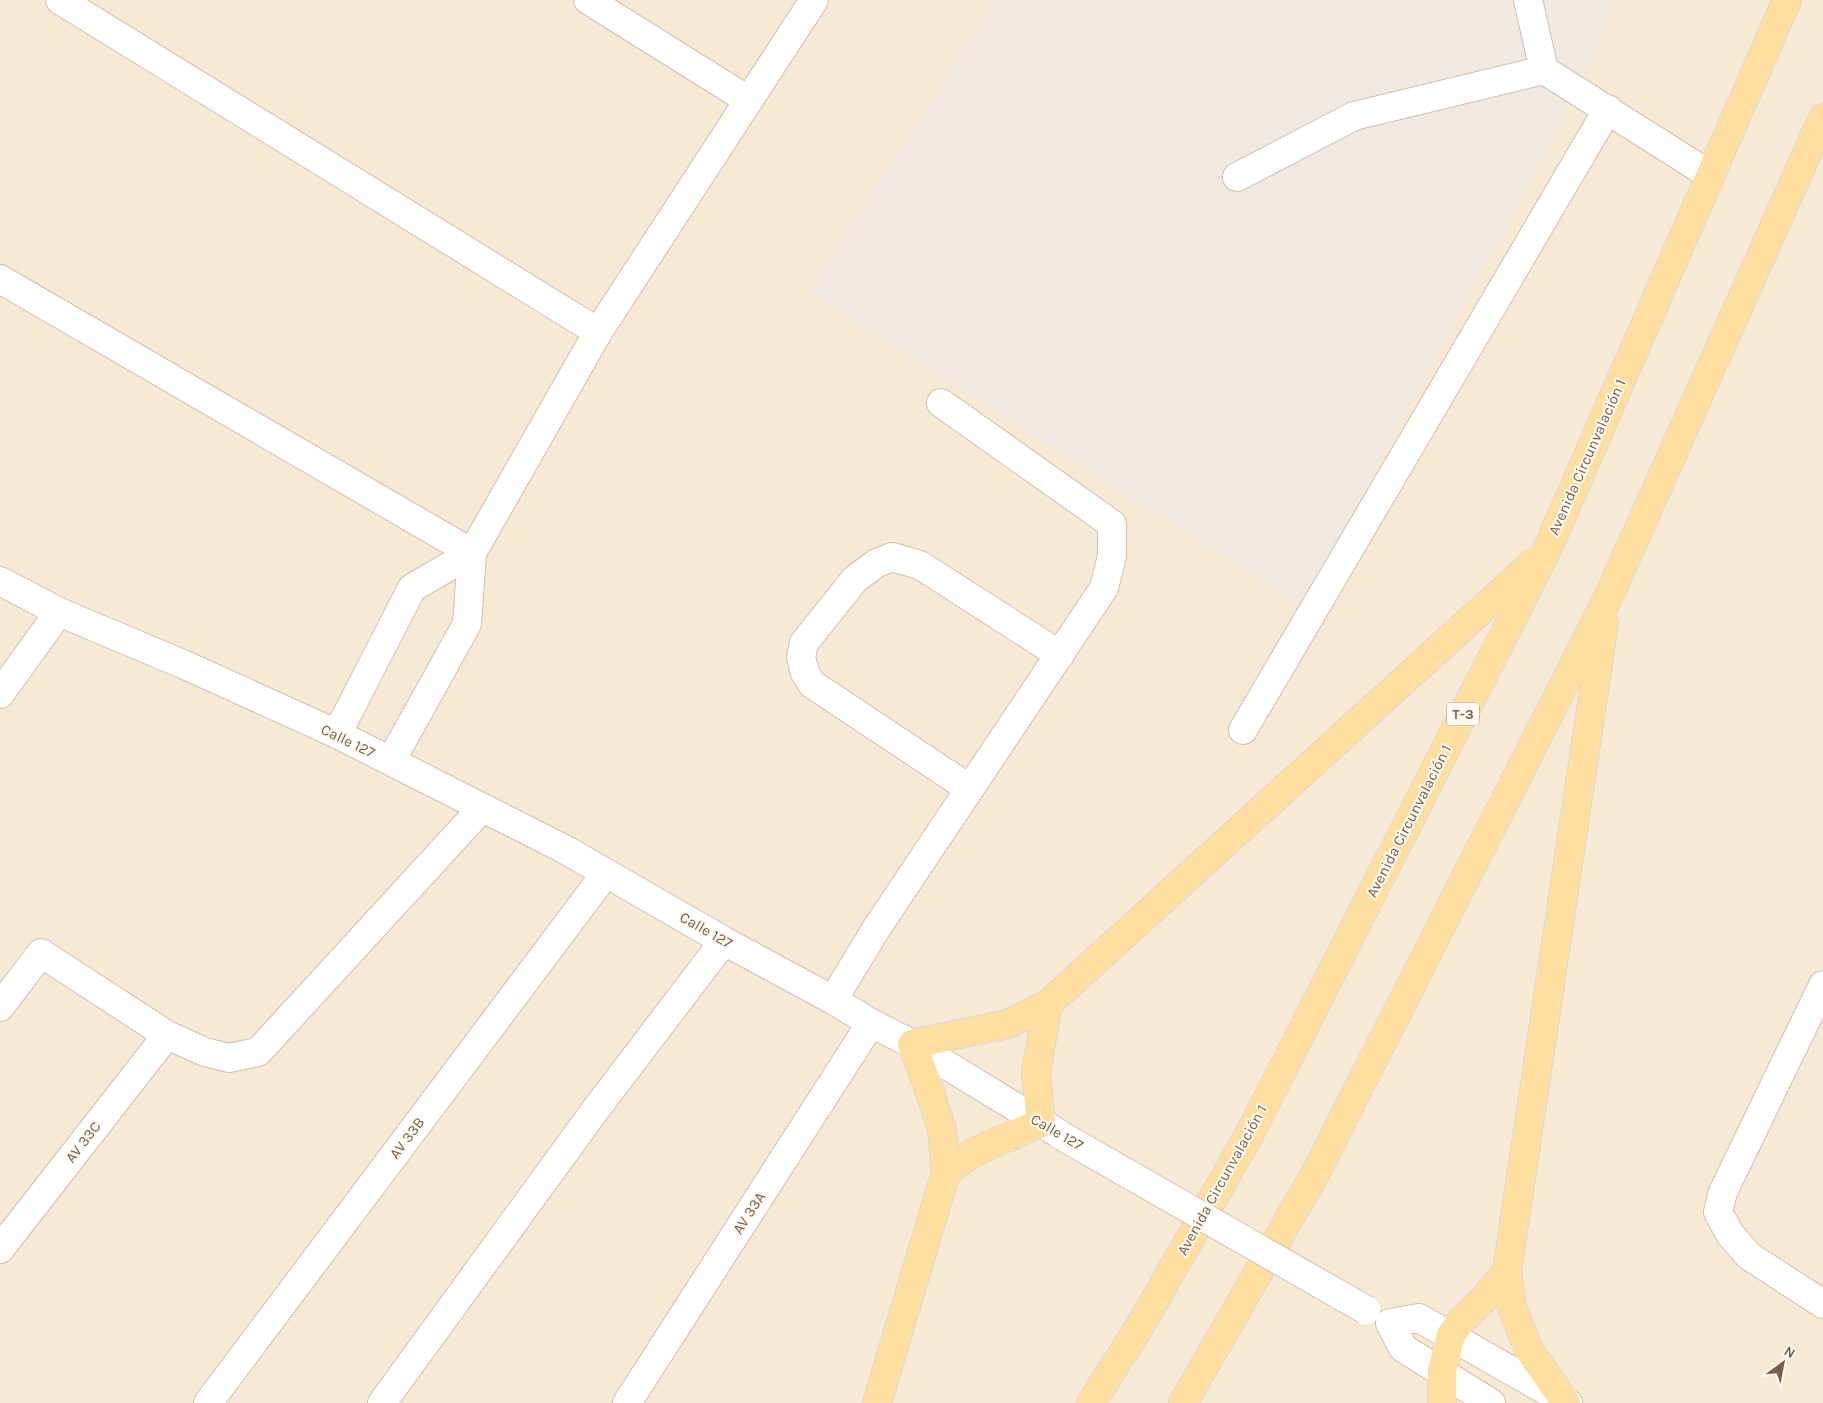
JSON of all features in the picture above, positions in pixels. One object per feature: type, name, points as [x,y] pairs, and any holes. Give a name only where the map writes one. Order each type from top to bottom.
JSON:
[{"type":"main road","name":"Avenida Circunvalación 1","points":[[1091,1403],[1140,1326],[1248,1138],[1546,552],[1787,0]]},
{"type":"main road","points":[[1183,1403],[1315,1174],[1607,600],[1823,118]]},
{"type":"main road","points":[[877,1403],[946,1172],[942,1130],[912,1044],[1008,1024],[1048,1004],[1546,552]]},
{"type":"main road","points":[[1567,1403],[1529,1350],[1512,1307],[1507,1271],[1607,600]]},
{"type":"main road","points":[[946,1172],[970,1154],[994,1143],[1051,1129],[1036,1072],[1048,1004]]},
{"type":"main road","points":[[1442,1403],[1442,1371],[1451,1335],[1461,1321],[1481,1302],[1507,1271]]},
{"type":"street","points":[[60,0],[598,332]]},
{"type":"street","points":[[588,0],[748,100]]},
{"type":"street","points":[[391,762],[467,624],[472,553],[598,332],[814,0]]},
{"type":"street","points":[[1528,0],[1544,70]]},
{"type":"street","points":[[1237,177],[1354,116],[1544,70],[1710,175]]},
{"type":"street","points":[[1243,730],[1608,109]]},
{"type":"street","points":[[0,279],[472,553]]},
{"type":"street","points":[[833,1000],[876,929],[1104,588],[1112,556],[1112,524],[941,403]]},
{"type":"street","points":[[337,734],[412,588],[472,553]]},
{"type":"street","points":[[970,789],[812,684],[805,673],[801,657],[804,643],[855,579],[877,563],[892,557],[920,566],[1060,655]]},
{"type":"street","name":"Calle 127","points":[[0,581],[59,612],[185,665],[337,734],[566,850],[724,941],[912,1044],[1051,1129],[1390,1322]]},
{"type":"street","points":[[0,694],[59,612]]},
{"type":"street","points":[[0,1007],[42,953],[166,1035],[205,1052],[229,1058],[258,1052],[482,808]]},
{"type":"street","name":"AV 33B","points":[[208,1403],[606,873]]},
{"type":"street","points":[[382,1403],[596,1109],[724,941]]},
{"type":"street","points":[[1823,985],[1723,1192],[1718,1212],[1730,1234],[1749,1256],[1823,1304]]},
{"type":"street","name":"AV 33A","points":[[627,1403],[871,1023]]},
{"type":"street","name":"AV 33C","points":[[0,1250],[166,1035]]},
{"type":"street","points":[[1491,1403],[1403,1348],[1390,1322],[1419,1318],[1567,1403]]},
{"type":"shaded area","points":[[0,0],[1823,0],[1823,1403],[0,1403]]},
{"type":"shaded area","points":[[997,0],[1615,0],[1578,90],[1302,606],[810,292]]}]
